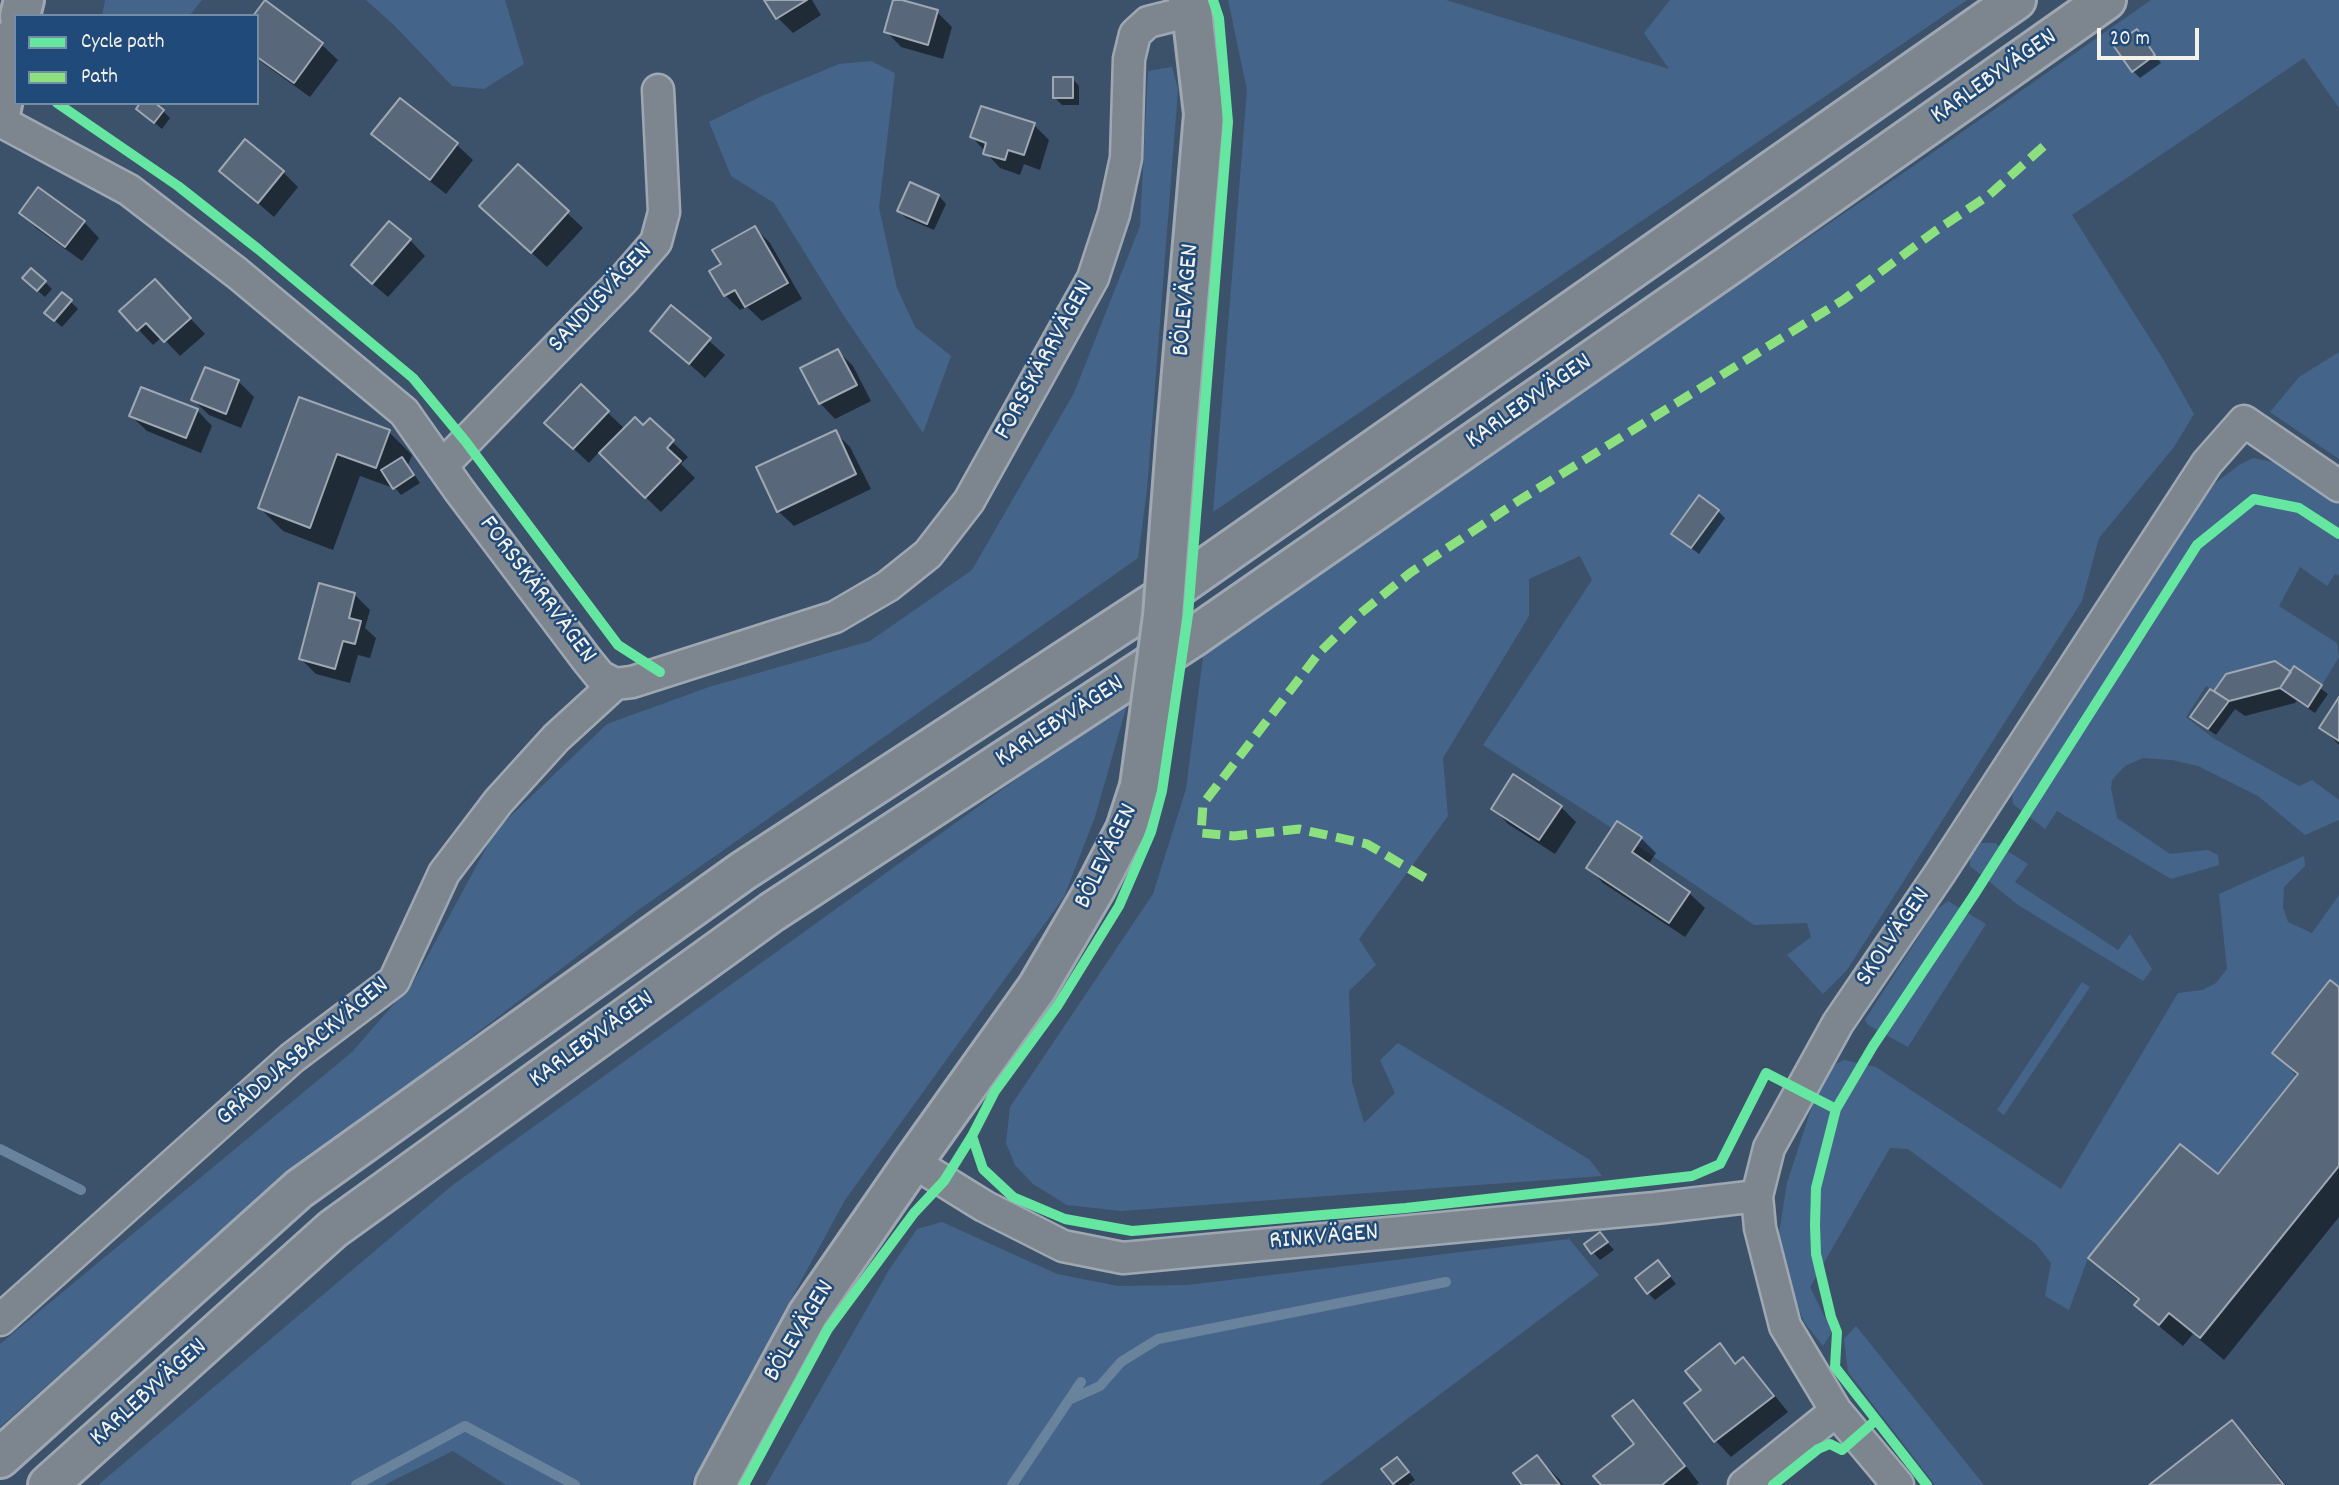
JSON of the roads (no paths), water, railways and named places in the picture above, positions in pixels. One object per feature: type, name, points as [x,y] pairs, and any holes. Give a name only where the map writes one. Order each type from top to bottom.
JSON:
[{"type":"main road","name":"KARLEBYVÄGEN","points":[[0,1458],[299,1189],[743,871],[1175,589],[2016,0]]},
{"type":"main road","name":"KARLEBYVÄGEN","points":[[48,1485],[333,1229],[378,1196],[772,912],[1196,635],[2106,0]]},
{"type":"main road","name":"BÖLEVÄGEN","points":[[715,1485],[808,1314],[1037,988],[1095,889],[1126,829],[1140,786],[1163,616],[1204,114],[1190,6]]},
{"type":"main road","points":[[0,114],[14,45]]},
{"type":"street","name":"FORSSKÄRRVÄGEN","points":[[0,121],[129,190],[237,273],[404,412],[587,660],[600,676],[615,684],[632,682],[835,617],[888,586],[928,554],[969,500],[1093,278],[1114,214],[1126,158],[1129,59],[1135,34],[1147,22],[1190,6]]},
{"type":"street","name":"SANDUSVÄGEN","points":[[442,466],[623,280],[656,242],[664,212],[658,90]]},
{"type":"street","name":"SKOLVÄGEN","points":[[1898,1485],[1836,1411],[1785,1326],[1760,1228],[1757,1196],[1769,1148],[1838,1023],[1940,873],[2207,463],[2244,421],[2339,486]]},
{"type":"street","name":"GRÄDDJASBACKVÄGEN","points":[[0,1320],[292,1058],[394,981],[444,873],[498,802],[556,738],[615,684]]},
{"type":"street","name":"RINKVÄGEN","points":[[913,1162],[984,1206],[1063,1246],[1123,1258],[1757,1196]]},
{"type":"street","points":[[1744,1485],[1836,1411]]},
{"type":"waterway","points":[[0,1149],[81,1190]]},
{"type":"waterway","points":[[1071,1399],[1100,1386],[1121,1362],[1158,1339],[1446,1282]]},
{"type":"waterway","points":[[1012,1485],[1081,1382]]},
{"type":"waterway","points":[[356,1485],[465,1426],[575,1485]]}]
